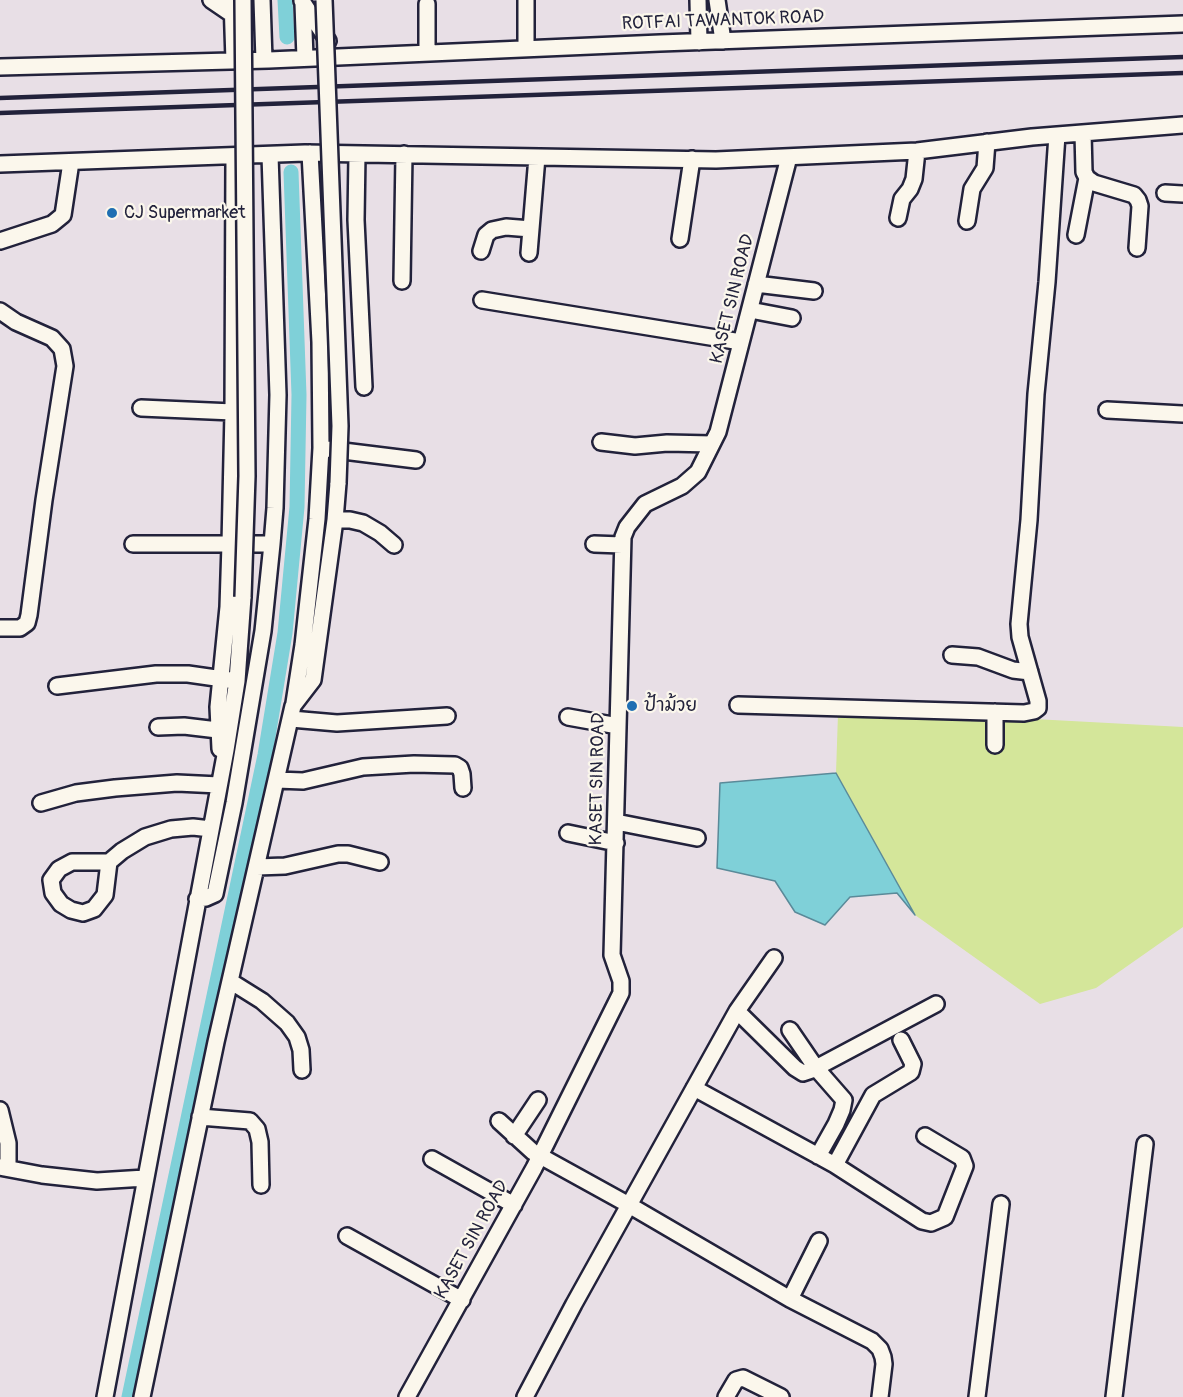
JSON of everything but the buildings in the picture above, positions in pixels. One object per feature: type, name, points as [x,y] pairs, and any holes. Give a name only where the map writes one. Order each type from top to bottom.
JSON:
[{"type":"street","points":[[211,0],[233,13],[263,22]]},
{"type":"street","points":[[224,731],[237,681],[243,597],[247,476],[243,0]]},
{"type":"street","points":[[262,0],[264,60]]},
{"type":"street","points":[[302,0],[337,56]]},
{"type":"street","points":[[302,0],[305,58]]},
{"type":"street","points":[[292,712],[313,680],[335,520],[340,450],[333,188],[324,0]]},
{"type":"street","points":[[526,0],[526,48]]},
{"type":"street","points":[[698,0],[699,42]]},
{"type":"street","points":[[717,0],[723,41]]},
{"type":"street","points":[[428,4],[428,52]]},
{"type":"street","points":[[233,13],[234,61]]},
{"type":"street","name":"ROTFAI TAWANTOK ROAD","points":[[0,67],[264,60],[1183,24]]},
{"type":"street","points":[[0,164],[307,153],[692,159],[789,157],[917,151],[1057,135],[1183,125]]},
{"type":"street","points":[[1083,133],[1084,172],[1087,178],[1095,183],[1134,195],[1138,200],[1140,206],[1137,248]]},
{"type":"street","points":[[738,705],[1024,713],[1038,708],[1020,637],[1019,624],[1029,520],[1036,394],[1047,282],[1057,135]]},
{"type":"street","points":[[967,221],[972,189],[985,168],[987,142]]},
{"type":"street","points":[[898,218],[902,199],[914,179],[917,151]]},
{"type":"street","points":[[142,1397],[200,1117],[292,712],[303,645],[317,519],[321,448],[320,342],[307,153]]},
{"type":"street","points":[[357,153],[357,230],[364,387]]},
{"type":"street","points":[[402,281],[404,154]]},
{"type":"street","points":[[197,899],[215,894],[255,681],[272,544],[278,396],[270,155]]},
{"type":"street","points":[[105,1397],[224,760],[224,731],[218,707],[228,608],[230,544],[234,156]]},
{"type":"street","points":[[529,253],[537,157]]},
{"type":"street","name":"KASET SIN ROAD","points":[[406,1397],[541,1156],[621,993],[621,981],[612,955],[622,545],[627,527],[645,504],[682,486],[698,472],[718,432],[789,157]]},
{"type":"street","points":[[680,239],[692,159]]},
{"type":"street","points":[[0,241],[52,224],[63,215],[71,162]]},
{"type":"street","points":[[1076,236],[1087,178]]},
{"type":"street","points":[[1165,193],[1183,194]]},
{"type":"street","points":[[481,251],[486,236],[492,230],[506,226],[531,229]]},
{"type":"street","points":[[756,284],[814,291]]},
{"type":"street","points":[[482,300],[741,342]]},
{"type":"street","points":[[750,310],[792,318]]},
{"type":"street","points":[[0,311],[16,322],[52,338],[63,349],[65,366],[29,615],[27,623],[20,628],[0,628]]},
{"type":"street","points":[[141,408],[232,412]]},
{"type":"street","points":[[1107,410],[1183,414]]},
{"type":"street","points":[[601,442],[635,446],[668,443],[712,444]]},
{"type":"street","points":[[321,448],[416,460]]},
{"type":"street","points":[[335,520],[363,523],[394,545]]},
{"type":"street","points":[[133,544],[272,544]]},
{"type":"street","points":[[594,544],[622,545]]},
{"type":"street","points":[[952,655],[978,657],[1013,670],[1030,672]]},
{"type":"street","points":[[57,686],[156,674],[188,674],[237,681]]},
{"type":"street","points":[[292,712],[337,723],[447,716]]},
{"type":"street","points":[[995,712],[995,745]]},
{"type":"street","points":[[567,717],[618,726]]},
{"type":"street","points":[[158,727],[184,726],[224,731]]},
{"type":"street","points":[[277,780],[303,781],[345,770],[385,765],[435,764],[455,765],[460,768],[463,788]]},
{"type":"street","points":[[41,803],[76,793],[115,788],[177,783],[219,785]]},
{"type":"street","points":[[616,822],[697,838]]},
{"type":"street","points":[[109,862],[145,837],[171,829],[193,827],[211,829]]},
{"type":"street","points":[[568,833],[616,843]]},
{"type":"street","points":[[257,867],[285,866],[338,854],[348,854],[380,862]]},
{"type":"street","points":[[525,1397],[737,1011],[774,958]]},
{"type":"street","points":[[230,981],[262,1001],[287,1023],[297,1038],[301,1050],[302,1070]]},
{"type":"street","points":[[737,1011],[795,1068],[803,1072],[816,1068],[936,1004]]},
{"type":"street","points":[[790,1030],[816,1068],[844,1100],[839,1117],[818,1156]]},
{"type":"street","points":[[835,1165],[873,1095],[911,1072],[913,1064],[901,1040]]},
{"type":"street","points":[[694,1088],[835,1165],[926,1223],[936,1222],[945,1217],[964,1171],[965,1161],[925,1136]]},
{"type":"street","points":[[514,1136],[538,1100]]},
{"type":"street","points":[[0,1110],[8,1143],[4,1168],[97,1181],[145,1178]]},
{"type":"street","points":[[200,1117],[250,1121],[257,1129],[260,1142],[261,1185]]},
{"type":"street","points":[[499,1121],[514,1136],[541,1156],[790,1299],[872,1341],[880,1349],[884,1364],[879,1397]]},
{"type":"street","points":[[1114,1397],[1145,1144]]},
{"type":"street","points":[[432,1159],[514,1205]]},
{"type":"street","points":[[977,1397],[1001,1204]]},
{"type":"street","points":[[347,1236],[462,1300]]},
{"type":"street","points":[[790,1299],[819,1241]]},
{"type":"street","points":[[726,1397],[736,1380],[743,1378],[781,1397]]},
{"type":"green space","points":[[838,714],[1034,719],[1183,727],[1183,927],[1096,988],[1040,1004],[915,915],[836,773]]},
{"type":"water","points":[[836,773],[915,915],[897,893],[850,897],[825,925],[795,912],[775,881],[717,868],[720,783]]},
{"type":"waterway","points":[[285,0],[287,37]]},
{"type":"waterway","points":[[129,1397],[265,755],[285,633],[297,507],[299,395],[291,172]]},
{"type":"railway","points":[[0,98],[1183,57]]},
{"type":"railway","points":[[0,113],[1183,73]]},
{"type":"place","name":"CJ Supermarket","points":[[112,213]]},
{"type":"place","name":"ป้าม้วย","points":[[632,706]]}]
